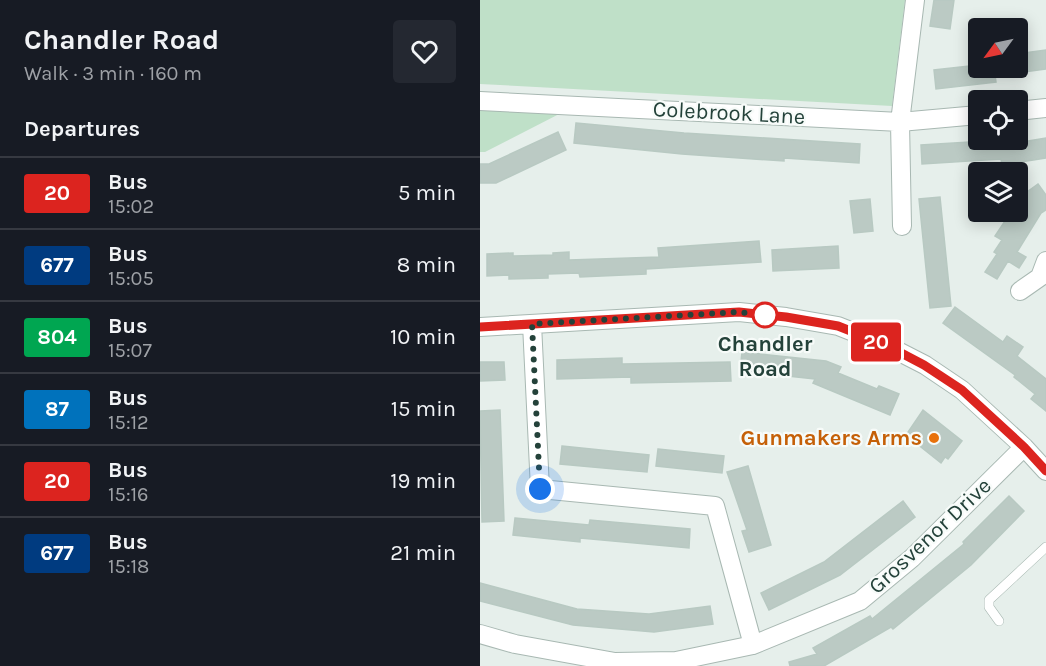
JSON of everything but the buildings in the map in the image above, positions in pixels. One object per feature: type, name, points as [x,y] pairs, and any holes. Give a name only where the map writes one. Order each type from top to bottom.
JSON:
[{"type":"street","points":[[902,226],[900,122],[915,0]]},
{"type":"street","name":"Colebrook Lane","points":[[480,101],[900,122],[968,116]]},
{"type":"street","points":[[1028,110],[1046,108]]},
{"type":"street","points":[[1020,291],[1040,277],[1046,261]]},
{"type":"street","points":[[480,327],[739,312],[838,326],[886,345],[924,365],[962,390],[1024,447],[1046,471]]},
{"type":"street","points":[[532,324],[540,489],[715,506],[753,645]]},
{"type":"street","name":"Grosvenor Drive","points":[[480,634],[515,644],[615,664],[676,661],[753,645],[860,601],[912,558],[1024,447]]},
{"type":"lane","points":[[999,621],[989,607],[988,600],[1046,547]]},
{"type":"green space","points":[[480,0],[905,0],[892,106],[480,84]]},
{"type":"green space","points":[[480,108],[565,111],[485,152],[480,152]]},
{"type":"bus line","name":"20","points":[[480,327],[739,312],[838,326],[886,345],[924,365],[962,390],[1024,447],[1046,471]]},
{"type":"place","name":"Chandler Road","points":[[765,315]]},
{"type":"place","name":"Gunmakers Arms","points":[[934,438]]},
{"type":"route","points":[[540,489],[532,324],[739,312],[765,315]]}]
